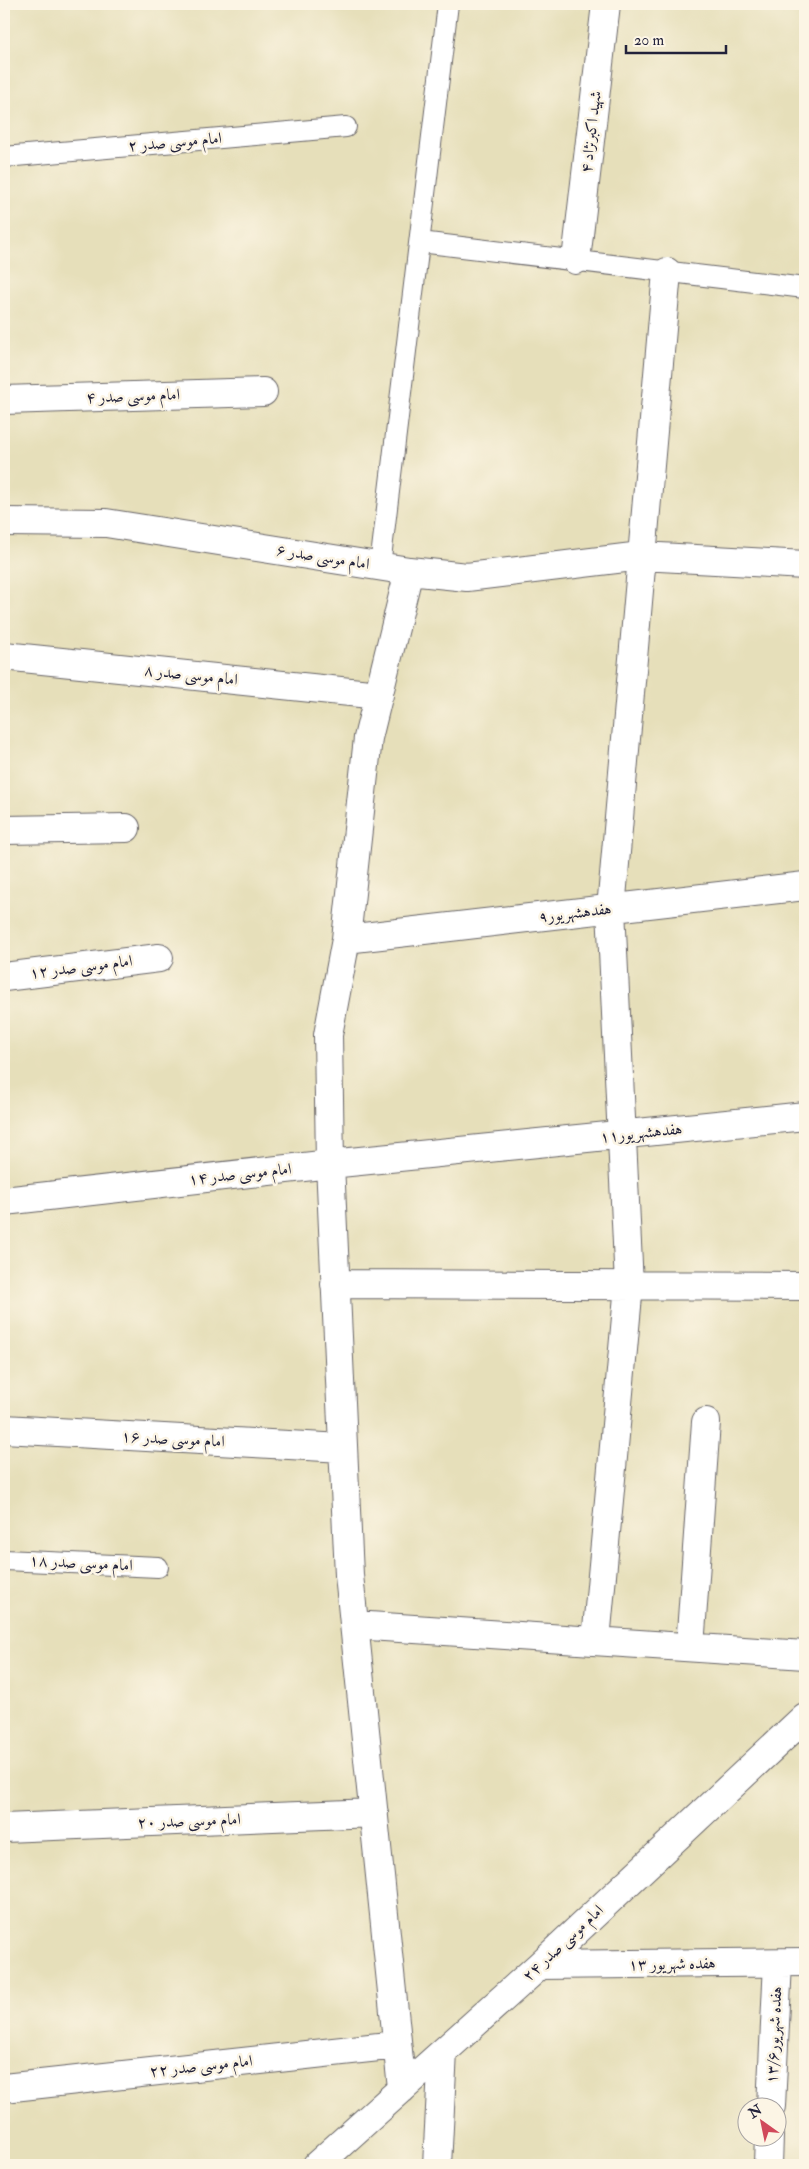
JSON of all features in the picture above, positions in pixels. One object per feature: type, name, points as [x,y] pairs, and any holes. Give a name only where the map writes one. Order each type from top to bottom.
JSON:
[{"type":"street","name":"شهید اکبرنژاد ۴","points":[[576,260],[606,4]]},
{"type":"street","points":[[596,1640],[629,1285],[611,909],[667,272]]},
{"type":"street","name":"امام موسی صدر ۴","points":[[4,400],[263,392]]},
{"type":"street","name":"امام موسی صدر ۶","points":[[4,522],[106,523],[409,571],[467,577],[641,556],[805,565]]},
{"type":"street","points":[[402,2089],[349,1575],[330,1164],[328,1035],[346,939],[368,738],[409,571]]},
{"type":"street","name":"امام موسی صدر ۸","points":[[4,656],[379,695]]},
{"type":"street","points":[[4,830],[126,828]]},
{"type":"street","name":"هفدهشهریور۹","points":[[346,939],[805,886]]},
{"type":"street","name":"امام موسی صدر ۱۲","points":[[4,977],[159,958]]},
{"type":"street","name":"هفدهشهریور۱۱","points":[[476,1150],[805,1116]]},
{"type":"street","name":"امام موسی صدر ۱۴","points":[[4,1201],[330,1164],[476,1150]]},
{"type":"street","points":[[336,1284],[805,1286]]},
{"type":"street","points":[[690,1646],[706,1422]]},
{"type":"street","name":"امام موسی صدر ۱۶","points":[[4,1429],[343,1448]]},
{"type":"street","points":[[354,1625],[805,1654]]},
{"type":"street","name":"امام موسی صدر ۲۴","points":[[317,2165],[540,1966],[805,1717]]},
{"type":"street","name":"امام موسی صدر ۲۰","points":[[4,1828],[374,1813]]},
{"type":"street","name":"هفده شهریور ۱۳","points":[[540,1966],[805,1962]]},
{"type":"street","name":"هفده شهریور۱۳/۶","points":[[771,2096],[778,1963]]},
{"type":"street","name":"امام موسی صدر ۲۲","points":[[4,2088],[397,2045]]},
{"type":"street","points":[[437,2165],[443,2052]]},
{"type":"street","points":[[768,2165],[769,2146]]},
{"type":"lane","points":[[380,566],[448,4]]},
{"type":"lane","name":"امام موسی صدر ۲","points":[[4,157],[346,127]]},
{"type":"lane","points":[[420,242],[805,288]]},
{"type":"lane","name":"امام موسی صدر ۱۸","points":[[4,1560],[158,1567]]}]
